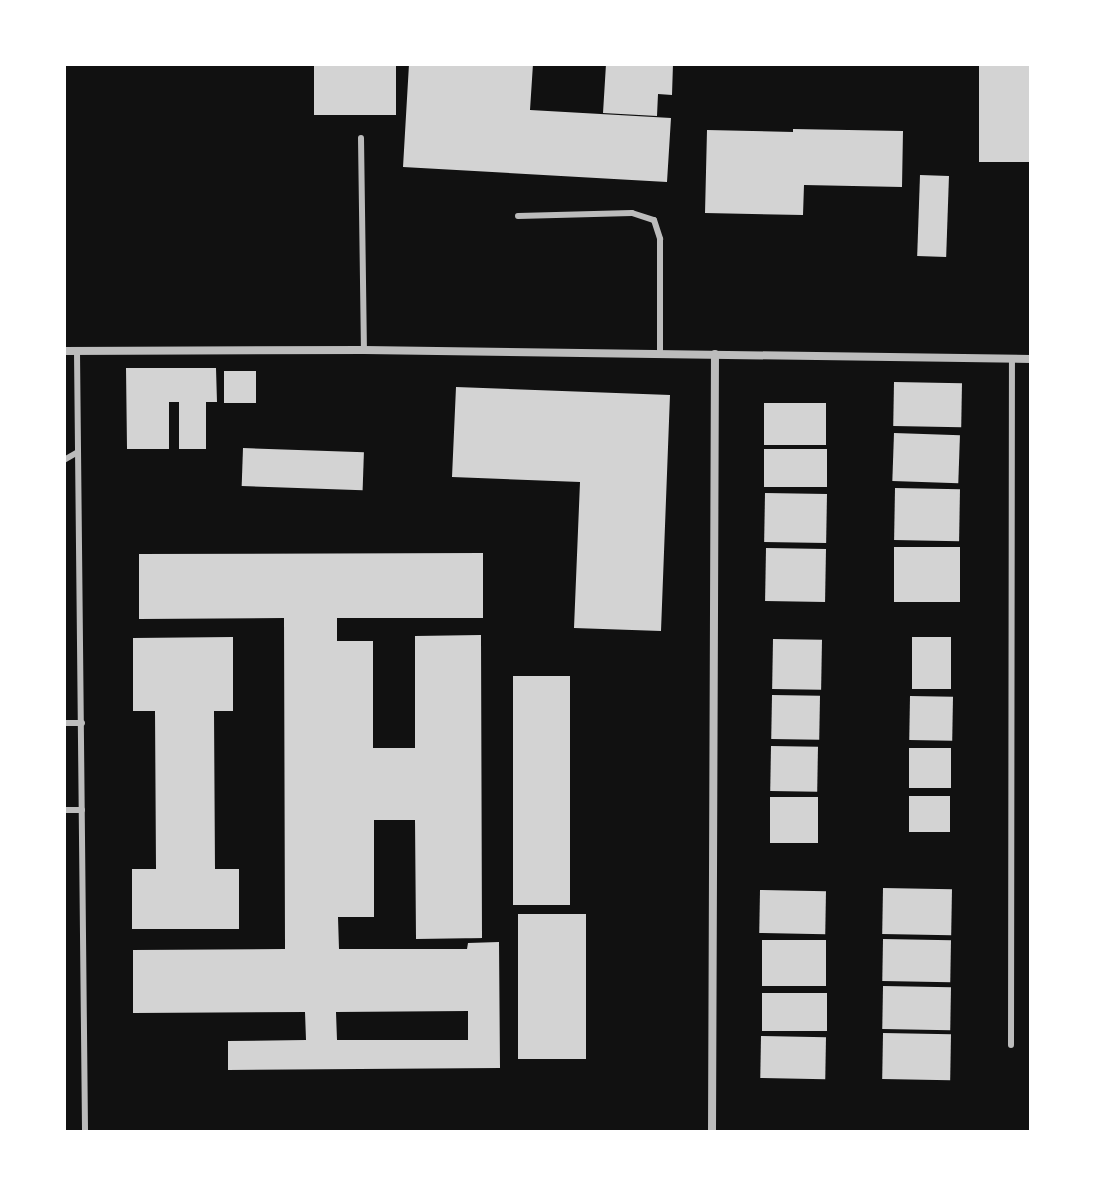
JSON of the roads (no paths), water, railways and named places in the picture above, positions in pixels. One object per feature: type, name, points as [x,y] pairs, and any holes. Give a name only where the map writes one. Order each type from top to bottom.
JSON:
[{"type":"street","points":[[64,351],[364,350],[1031,359]]},
{"type":"street","points":[[712,1132],[715,354]]},
{"type":"lane","points":[[361,138],[364,350]]},
{"type":"lane","points":[[518,216],[632,213],[654,220],[660,239],[660,355]]},
{"type":"lane","points":[[77,352],[85,1132]]},
{"type":"lane","points":[[1011,1045],[1012,359]]},
{"type":"lane","points":[[64,460],[76,453]]},
{"type":"lane","points":[[64,723],[82,723]]},
{"type":"lane","points":[[64,810],[82,810]]}]
